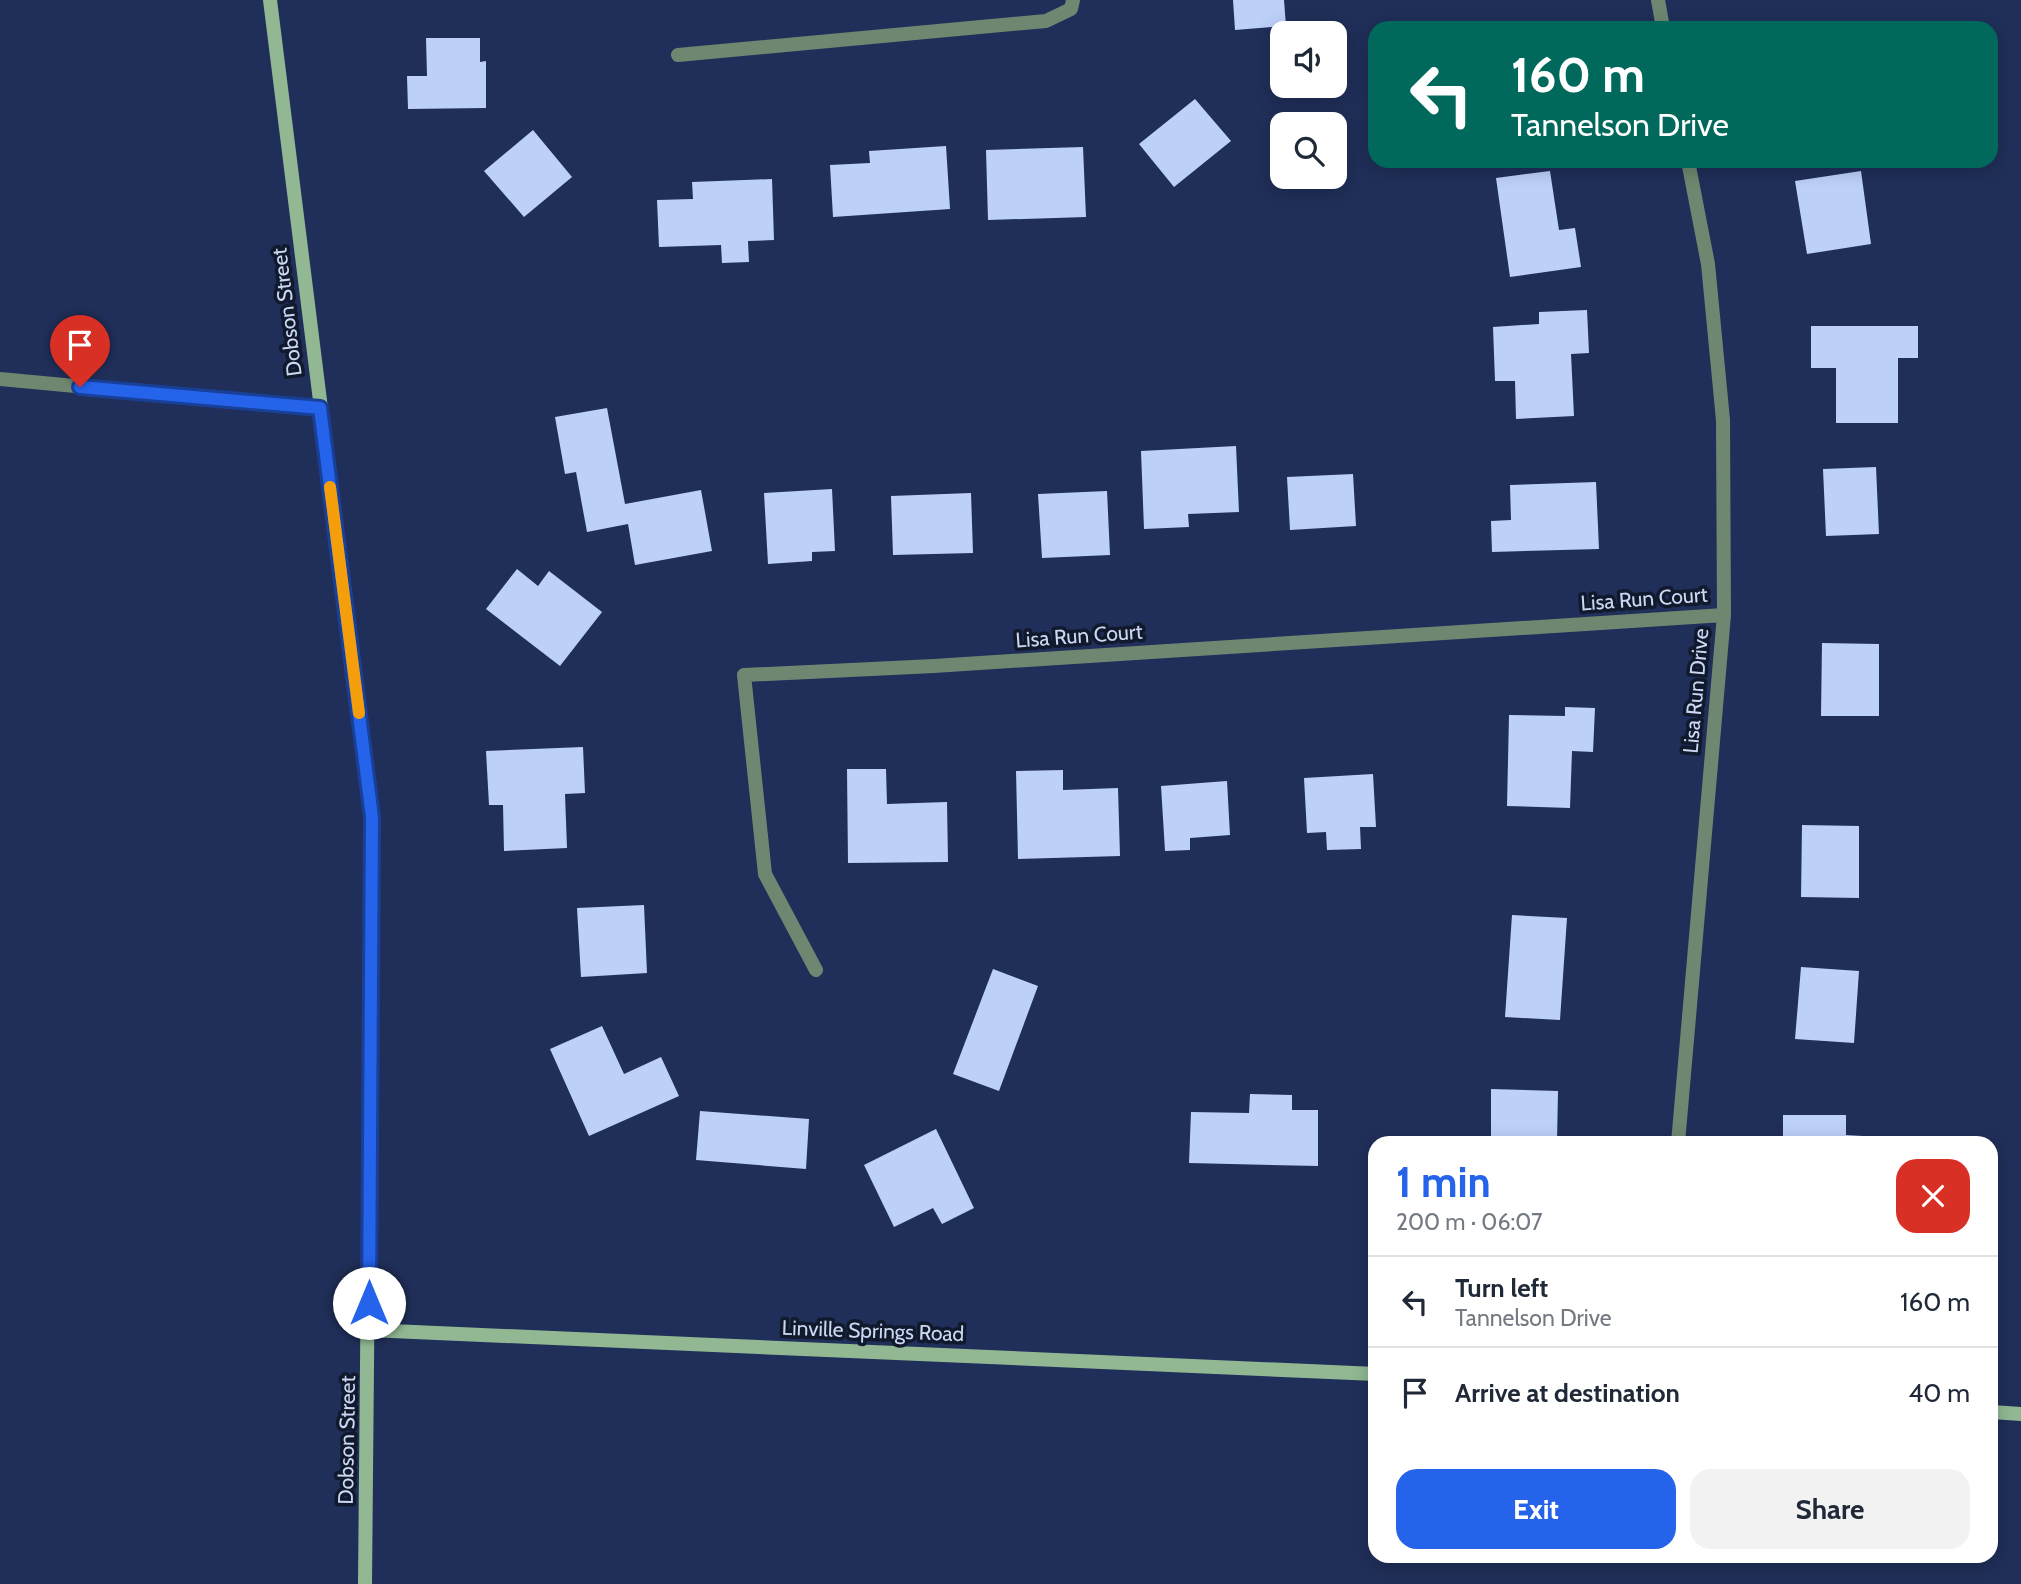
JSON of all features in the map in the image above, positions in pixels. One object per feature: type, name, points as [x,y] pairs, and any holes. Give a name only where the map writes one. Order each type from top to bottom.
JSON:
[{"type":"street","name":"Dobson Street","points":[[270,0],[372,817],[365,1584]]},
{"type":"street","points":[[678,55],[1046,21],[1071,9],[1073,0]]},
{"type":"street","points":[[1658,0],[1662,21]]},
{"type":"street","name":"Lisa Run Drive","points":[[1679,1136],[1724,615],[1723,420],[1708,264],[1689,168]]},
{"type":"street","points":[[0,379],[320,408]]},
{"type":"street","name":"Lisa Run Court","points":[[816,970],[765,874],[744,675],[934,666],[1724,615]]},
{"type":"street","name":"Linville Springs Road","points":[[369,1330],[1368,1374]]},
{"type":"street","points":[[1998,1412],[2021,1414]]},
{"type":"building","points":[[1233,0],[1284,0],[1286,21],[1270,21],[1270,27],[1235,30]]},
{"type":"building","points":[[426,38],[480,38],[480,62],[486,61],[486,108],[408,109],[407,76],[427,76]]},
{"type":"building","points":[[1195,99],[1231,141],[1174,187],[1139,144]]},
{"type":"building","points":[[533,130],[572,177],[524,217],[484,171]]},
{"type":"building","points":[[946,146],[950,209],[833,217],[830,165],[870,163],[869,151]]},
{"type":"building","points":[[1083,147],[1086,217],[988,220],[986,150]]},
{"type":"building","points":[[1550,171],[1559,230],[1575,228],[1581,267],[1510,277],[1496,178]]},
{"type":"building","points":[[1861,171],[1871,244],[1807,254],[1795,181]]},
{"type":"building","points":[[772,179],[774,240],[748,241],[749,262],[722,263],[721,245],[659,247],[657,200],[693,199],[692,182]]},
{"type":"building","points":[[1587,310],[1589,353],[1571,354],[1574,416],[1516,419],[1515,381],[1495,381],[1493,327],[1539,324],[1539,312]]},
{"type":"building","points":[[1811,326],[1918,326],[1918,358],[1898,358],[1898,423],[1836,423],[1836,368],[1811,368]]},
{"type":"building","points":[[607,408],[625,504],[701,490],[712,551],[635,565],[628,524],[587,532],[576,472],[565,474],[555,417]]},
{"type":"building","points":[[1236,446],[1239,512],[1188,514],[1189,527],[1144,529],[1141,451]]},
{"type":"building","points":[[1876,467],[1879,534],[1826,536],[1823,469]]},
{"type":"building","points":[[1353,474],[1356,526],[1290,530],[1287,477]]},
{"type":"building","points":[[1596,482],[1599,549],[1492,552],[1491,521],[1511,520],[1510,485]]},
{"type":"building","points":[[832,489],[835,551],[812,552],[812,561],[768,564],[764,493]]},
{"type":"building","points":[[1107,491],[1110,555],[1042,558],[1038,494]]},
{"type":"building","points":[[971,493],[973,553],[893,555],[891,496]]},
{"type":"building","points":[[517,569],[538,586],[549,571],[602,612],[560,666],[486,609]]},
{"type":"building","points":[[1822,643],[1879,644],[1879,716],[1821,716]]},
{"type":"building","points":[[1565,707],[1595,708],[1593,752],[1572,751],[1570,808],[1507,806],[1509,715],[1565,716]]},
{"type":"building","points":[[583,747],[585,793],[565,794],[567,848],[504,851],[503,805],[489,805],[486,751]]},
{"type":"building","points":[[847,769],[886,769],[887,804],[947,802],[948,862],[848,863]]},
{"type":"building","points":[[1063,770],[1063,790],[1118,788],[1120,856],[1018,859],[1016,771]]},
{"type":"building","points":[[1373,774],[1376,827],[1360,827],[1361,849],[1327,850],[1326,832],[1307,833],[1304,778]]},
{"type":"building","points":[[1227,781],[1230,835],[1190,838],[1190,850],[1165,851],[1161,786]]},
{"type":"building","points":[[1802,825],[1859,826],[1859,898],[1801,897]]},
{"type":"building","points":[[644,905],[647,973],[581,977],[577,908]]},
{"type":"building","points":[[1512,915],[1567,918],[1560,1020],[1505,1017]]},
{"type":"building","points":[[1801,967],[1859,971],[1854,1043],[1795,1039]]},
{"type":"building","points":[[993,969],[1038,986],[999,1091],[953,1074]]},
{"type":"building","points":[[602,1026],[624,1074],[661,1057],[679,1096],[589,1136],[550,1049]]},
{"type":"building","points":[[1491,1089],[1558,1091],[1557,1136],[1491,1136]]},
{"type":"building","points":[[1250,1094],[1292,1095],[1292,1110],[1318,1110],[1318,1166],[1189,1163],[1191,1112],[1249,1113]]},
{"type":"building","points":[[700,1111],[809,1119],[806,1169],[696,1160]]},
{"type":"building","points":[[1783,1115],[1846,1115],[1846,1135],[1863,1136],[1783,1136]]},
{"type":"building","points":[[936,1129],[974,1208],[942,1224],[933,1208],[894,1227],[864,1165]]},
{"type":"slow traffic","points":[[330,487],[359,713]]},
{"type":"route","points":[[80,387],[320,408],[372,817],[369,1303]]}]
